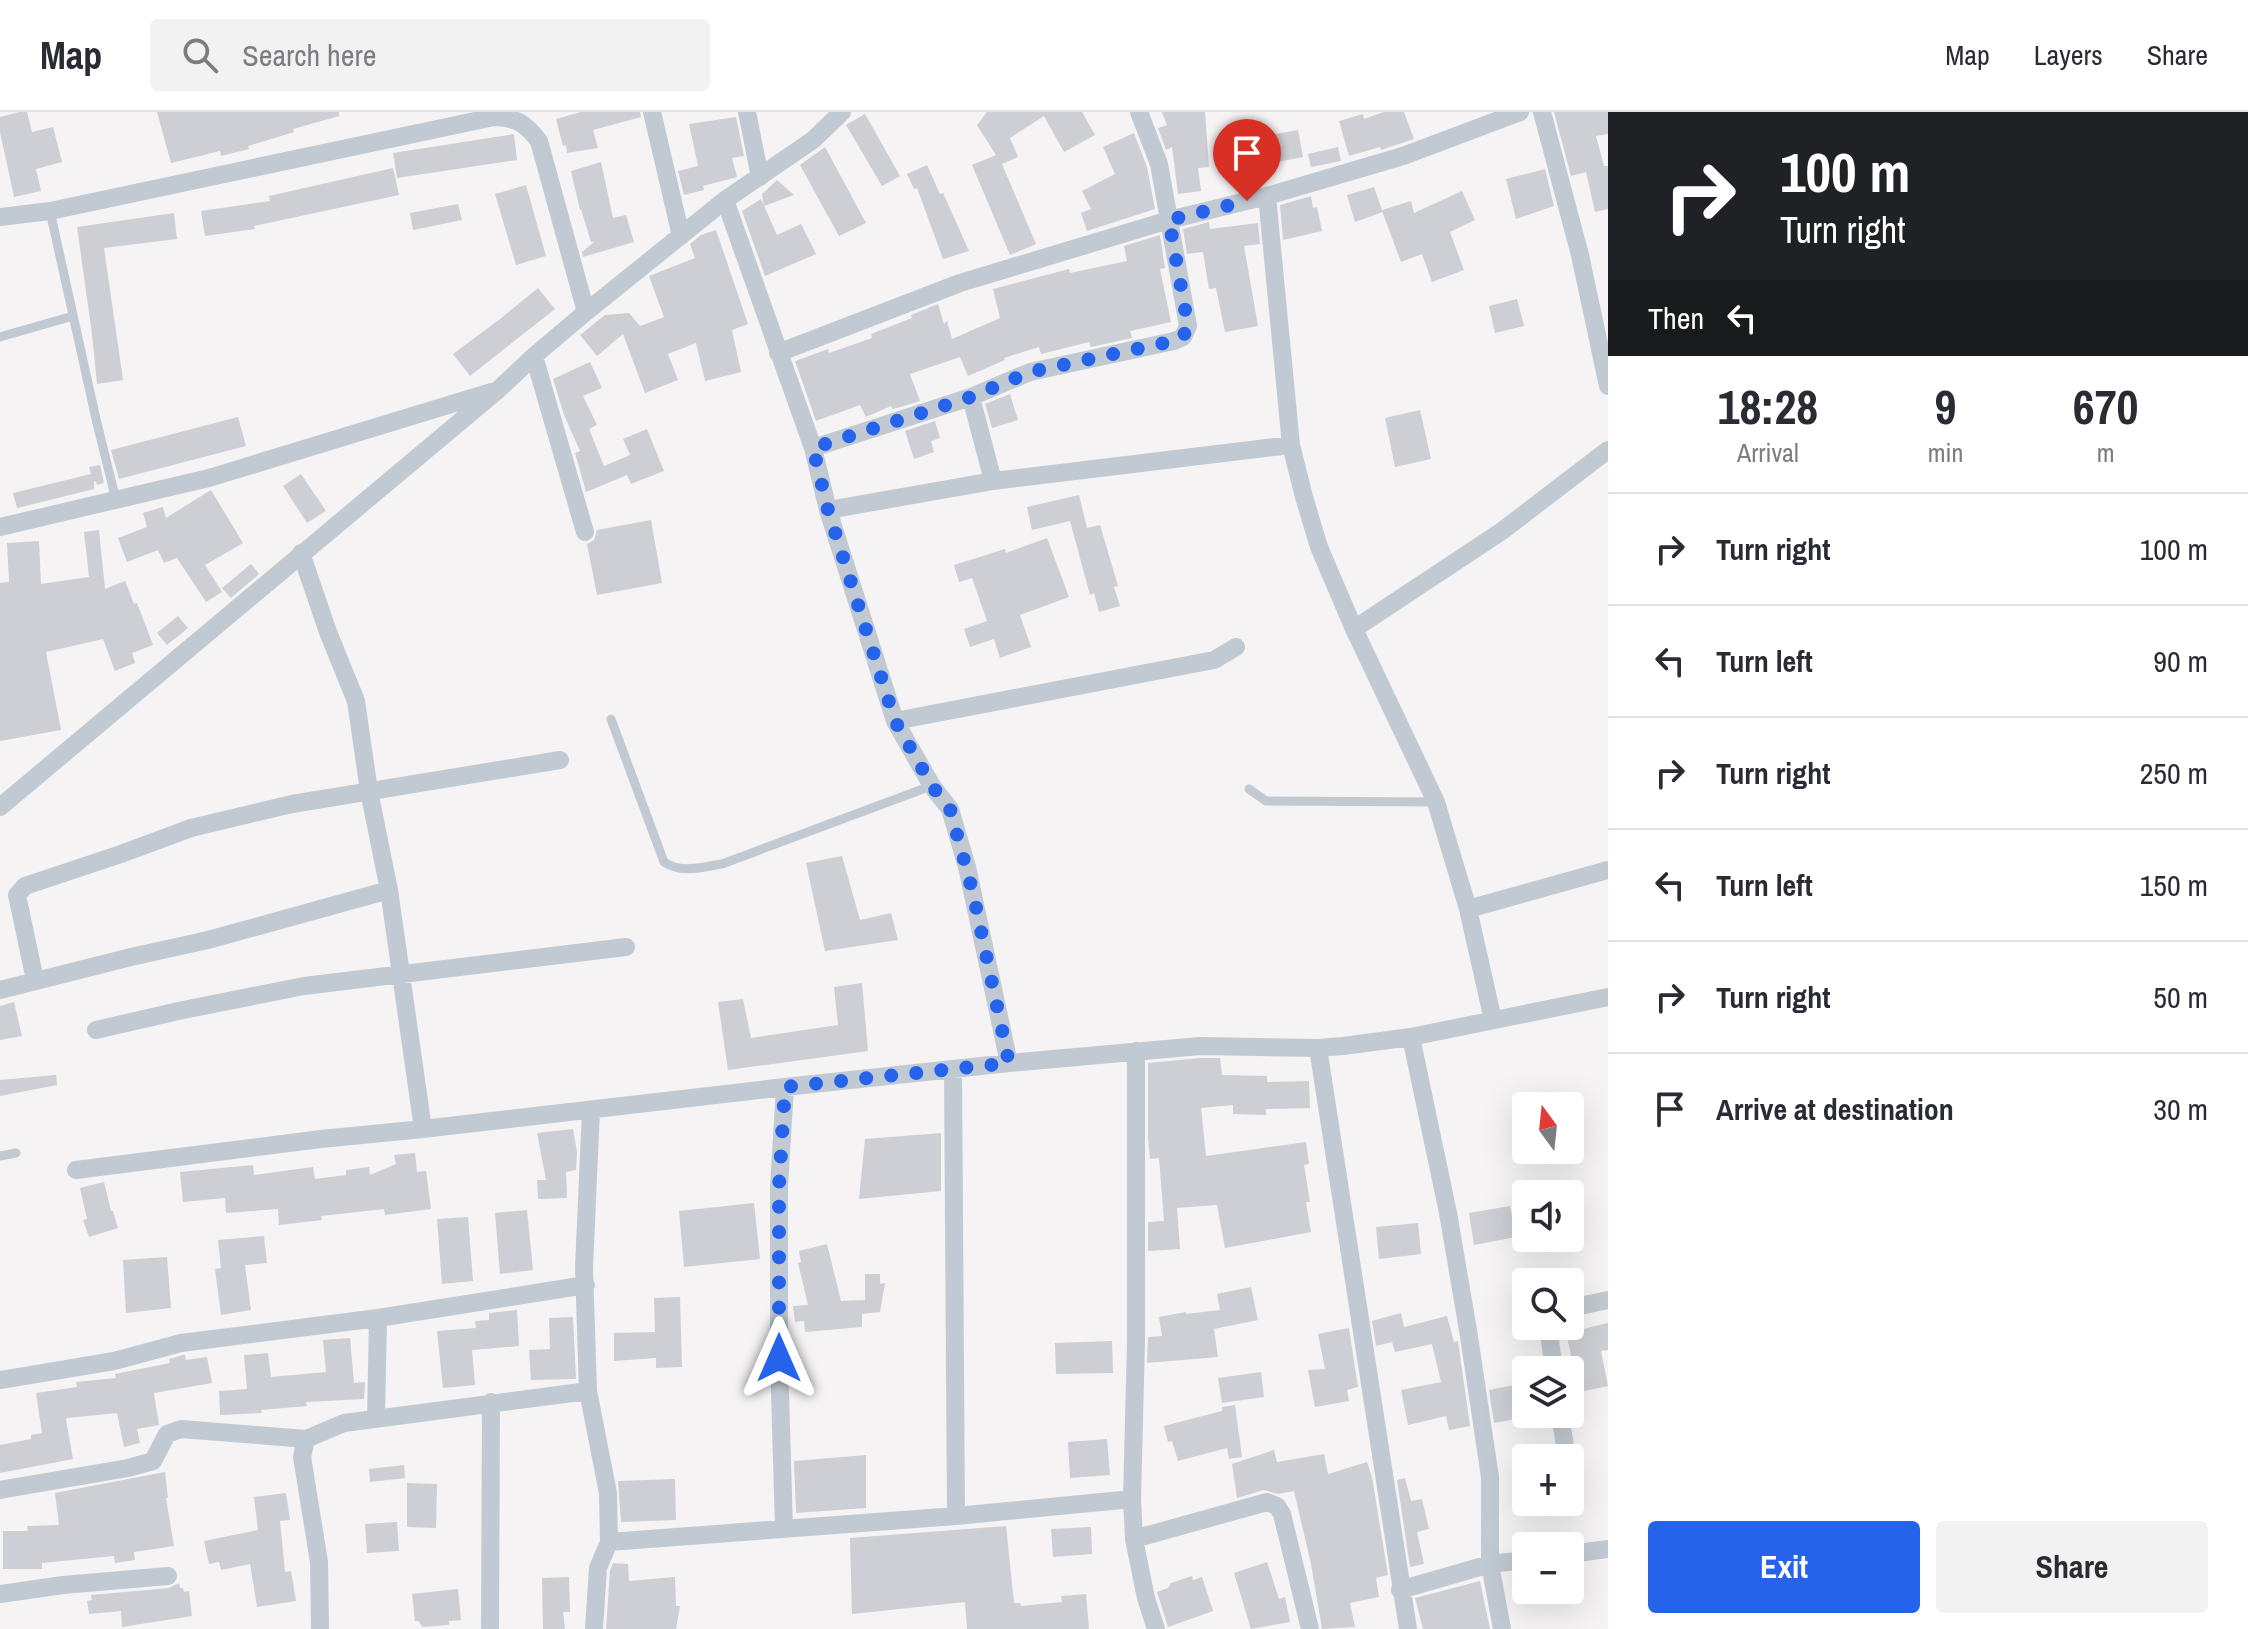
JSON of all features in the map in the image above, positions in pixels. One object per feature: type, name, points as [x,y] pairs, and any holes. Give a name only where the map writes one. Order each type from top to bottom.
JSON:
[{"type":"street","points":[[652,112],[681,236]]},
{"type":"street","points":[[747,112],[760,177]]},
{"type":"street","points":[[0,807],[499,389],[586,312],[725,200],[813,140],[842,112]]},
{"type":"street","points":[[813,448],[971,397],[1030,372],[1183,337],[1188,326],[1159,164],[1139,112]]},
{"type":"street","points":[[778,353],[960,283],[1169,220],[1267,196],[1403,156],[1520,112]]},
{"type":"street","points":[[1542,112],[1580,255],[1608,386]]},
{"type":"street","points":[[0,217],[50,211],[494,117],[512,118],[528,127],[539,141],[586,312]]},
{"type":"street","points":[[1267,196],[1291,445],[1319,547],[1436,802],[1468,909],[1493,1020]]},
{"type":"street","points":[[725,200],[813,448],[828,510],[895,721],[932,786],[950,809],[967,867],[1009,1063]]},
{"type":"street","points":[[534,356],[585,532]]},
{"type":"street","points":[[0,527],[209,478],[499,389]]},
{"type":"street","points":[[971,397],[993,481]]},
{"type":"street","points":[[828,510],[993,481],[1291,445]]},
{"type":"street","points":[[1354,629],[1502,531],[1608,450]]},
{"type":"street","points":[[301,553],[356,701],[402,973],[423,1129]]},
{"type":"street","points":[[895,721],[1214,660],[1236,647]]},
{"type":"street","points":[[35,980],[17,895],[25,886],[191,828],[292,804],[560,760]]},
{"type":"street","points":[[1468,909],[1608,870]]},
{"type":"street","points":[[0,990],[208,940],[389,890]]},
{"type":"street","points":[[96,1030],[304,986],[626,947]]},
{"type":"street","points":[[76,1170],[321,1139],[1009,1063],[1200,1046],[1318,1048],[1411,1037],[1608,997]]},
{"type":"street","points":[[1411,1037],[1448,1213],[1488,1463],[1490,1564],[1502,1629]]},
{"type":"street","points":[[1318,1048],[1408,1629]]},
{"type":"street","points":[[1136,1051],[1136,1341],[1132,1499],[1134,1539],[1156,1629]]},
{"type":"street","points":[[953,1070],[956,1516]]},
{"type":"street","points":[[784,1529],[779,1358],[779,1186],[785,1087]]},
{"type":"street","points":[[591,1110],[584,1267],[588,1391],[608,1493],[609,1542],[598,1568],[594,1629]]},
{"type":"street","points":[[0,1380],[114,1361],[181,1343],[378,1318],[586,1285]]},
{"type":"street","points":[[1584,1305],[1608,1300]]},
{"type":"street","points":[[376,1419],[378,1318]]},
{"type":"street","points":[[0,1490],[153,1461],[167,1434],[181,1429],[306,1439],[344,1423],[588,1391]]},
{"type":"street","points":[[490,1629],[491,1402]]},
{"type":"street","points":[[306,1439],[302,1457],[319,1562],[320,1629]]},
{"type":"street","points":[[609,1542],[956,1516],[1132,1499]]},
{"type":"street","points":[[1134,1539],[1267,1502],[1277,1506],[1282,1514],[1310,1629]]},
{"type":"street","points":[[1584,1552],[1608,1549]]},
{"type":"street","points":[[1400,1590],[1490,1564],[1512,1562]]},
{"type":"street","points":[[0,1594],[168,1576]]},
{"type":"lane","points":[[50,211],[117,500]]},
{"type":"lane","points":[[0,337],[73,316]]},
{"type":"lane","points":[[611,719],[664,862],[674,868],[686,870],[722,864],[932,786]]},
{"type":"lane","points":[[1249,789],[1266,801],[1436,802]]},
{"type":"lane","points":[[0,1156],[16,1153]]},
{"type":"building","points":[[27,112],[32,132],[53,127],[62,162],[36,169],[41,191],[14,197],[0,132],[0,117]]},
{"type":"building","points":[[157,112],[339,112],[339,116],[293,129],[294,132],[248,146],[249,149],[221,156],[220,151],[171,163]]},
{"type":"building","points":[[581,112],[640,112],[641,117],[593,130],[598,148],[567,153],[556,119]]},
{"type":"building","points":[[987,112],[1082,112],[1095,135],[1064,152],[1044,116],[1010,138],[1018,157],[1002,164],[1036,244],[1010,255],[972,165],[996,155],[977,125]]},
{"type":"building","points":[[1162,112],[1205,112],[1209,167],[1198,168],[1201,191],[1178,194],[1172,147],[1166,150],[1158,128],[1167,125]]},
{"type":"building","points":[[1384,112],[1404,112],[1414,139],[1349,156],[1339,121],[1363,114],[1364,119]]},
{"type":"building","points":[[1554,112],[1608,112],[1608,134],[1596,136],[1604,166],[1608,166],[1608,209],[1595,212],[1586,172],[1571,176]]},
{"type":"building","points":[[865,114],[900,176],[882,186],[846,125]]},
{"type":"building","points":[[736,117],[744,156],[732,158],[737,177],[703,186],[704,190],[684,195],[678,171],[698,166],[689,124]]},
{"type":"building","points":[[1298,130],[1303,157],[1268,164],[1241,165],[1241,140]]},
{"type":"building","points":[[1134,133],[1147,167],[1155,209],[1087,231],[1081,213],[1091,209],[1082,191],[1115,174],[1103,147]]},
{"type":"building","points":[[514,134],[517,160],[397,178],[393,153]]},
{"type":"building","points":[[825,147],[866,223],[839,236],[800,165]]},
{"type":"building","points":[[1338,147],[1341,161],[1311,167],[1308,154]]},
{"type":"building","points":[[601,162],[613,218],[626,215],[634,242],[583,257],[582,252],[594,242],[591,242],[580,210],[571,171]]},
{"type":"building","points":[[927,165],[969,251],[943,259],[917,188],[914,189],[907,174]]},
{"type":"building","points":[[393,168],[399,195],[254,226],[255,229],[205,236],[201,211],[270,201],[269,196]]},
{"type":"building","points":[[1545,169],[1554,206],[1516,219],[1506,179]]},
{"type":"building","points":[[777,180],[794,195],[764,206],[762,194]]},
{"type":"building","points":[[526,185],[546,256],[516,265],[495,194]]},
{"type":"building","points":[[1374,187],[1382,210],[1411,201],[1414,213],[1462,191],[1475,220],[1450,232],[1464,270],[1432,282],[1422,254],[1401,262],[1382,212],[1355,222],[1347,195]]},
{"type":"building","points":[[1311,196],[1313,208],[1317,207],[1322,231],[1283,240],[1280,205]]},
{"type":"building","points":[[761,199],[777,235],[801,224],[816,254],[765,276],[742,211]]},
{"type":"building","points":[[458,204],[462,220],[413,230],[410,213]]},
{"type":"building","points":[[174,213],[177,239],[104,248],[123,380],[97,384],[77,227]]},
{"type":"building","points":[[1209,222],[1210,229],[1258,223],[1260,244],[1244,246],[1258,326],[1225,332],[1216,288],[1209,289],[1203,252],[1187,254],[1183,229]]},
{"type":"building","points":[[716,230],[748,324],[732,330],[741,372],[705,381],[696,343],[668,354],[678,380],[645,393],[623,334],[597,356],[580,335],[605,315],[629,313],[640,326],[664,317],[649,276],[695,258],[690,244],[701,235]]},
{"type":"building","points":[[1160,235],[1165,268],[1160,269],[1171,322],[1130,331],[1132,338],[1091,347],[1089,342],[1041,354],[1039,347],[1004,358],[968,376],[960,357],[910,374],[920,401],[892,409],[891,406],[866,417],[860,405],[816,421],[795,361],[872,338],[871,334],[938,304],[952,339],[1000,318],[993,289],[1069,269],[1070,273],[1127,261],[1124,246]]},
{"type":"building","points":[[538,288],[555,309],[470,376],[453,354]]},
{"type":"building","points":[[1517,299],[1524,326],[1495,333],[1489,306]]},
{"type":"building","points":[[590,362],[602,388],[583,396],[597,425],[589,429],[604,466],[630,455],[623,439],[647,429],[664,471],[631,484],[627,475],[586,492],[575,453],[580,451],[553,379]]},
{"type":"building","points":[[1010,394],[1018,420],[992,428],[985,404]]},
{"type":"building","points":[[1420,410],[1431,459],[1395,467],[1385,418]]},
{"type":"building","points":[[238,417],[246,446],[119,479],[111,450]]},
{"type":"building","points":[[935,421],[940,438],[931,441],[934,452],[914,459],[905,431]]},
{"type":"building","points":[[100,465],[104,483],[97,485],[94,482],[94,489],[17,508],[13,493],[91,474],[89,467]]},
{"type":"building","points":[[301,474],[326,511],[307,523],[283,486]]},
{"type":"building","points":[[211,490],[243,543],[205,565],[222,592],[206,602],[177,558],[164,563],[158,550],[127,562],[118,538],[147,527],[143,513],[163,507],[166,518]]},
{"type":"building","points":[[1079,495],[1087,528],[1100,525],[1118,586],[1114,587],[1120,606],[1099,612],[1094,593],[1090,595],[1070,521],[1032,530],[1027,507]]},
{"type":"building","points":[[651,520],[662,583],[597,595],[587,544],[594,540],[597,530]]},
{"type":"building","points":[[99,530],[105,589],[125,581],[153,645],[132,653],[135,663],[115,671],[103,639],[46,652],[61,730],[0,741],[0,583],[9,582],[7,543],[39,541],[41,584],[89,577],[84,532]]},
{"type":"building","points":[[1047,538],[1069,597],[1020,615],[1031,647],[1000,658],[994,639],[970,647],[964,629],[987,621],[972,578],[959,582],[954,565],[1005,549],[1006,553]]},
{"type":"building","points":[[251,564],[259,574],[231,598],[222,588]]},
{"type":"building","points":[[178,616],[188,628],[167,645],[157,633]]},
{"type":"building","points":[[842,856],[860,920],[891,913],[898,940],[825,951],[806,863]]},
{"type":"building","points":[[862,983],[868,1051],[728,1070],[718,1002],[743,999],[751,1038],[838,1025],[834,987]]},
{"type":"building","points":[[14,1002],[22,1036],[0,1040],[0,1006]]},
{"type":"building","points":[[1220,1058],[1222,1075],[1267,1076],[1267,1082],[1309,1081],[1310,1108],[1266,1109],[1266,1115],[1233,1114],[1233,1105],[1201,1108],[1206,1156],[1306,1142],[1309,1164],[1304,1165],[1310,1202],[1306,1202],[1311,1232],[1225,1248],[1217,1205],[1177,1208],[1180,1249],[1148,1251],[1148,1222],[1164,1221],[1159,1158],[1150,1159],[1148,1063]]},
{"type":"building","points":[[56,1075],[57,1085],[0,1096],[0,1080]]},
{"type":"building","points":[[573,1129],[576,1170],[566,1172],[567,1198],[538,1199],[537,1180],[546,1180],[537,1133]]},
{"type":"building","points":[[941,1133],[941,1191],[859,1199],[865,1139]]},
{"type":"building","points":[[415,1153],[417,1172],[426,1171],[431,1209],[385,1215],[384,1209],[321,1216],[322,1220],[279,1225],[278,1209],[226,1213],[225,1198],[183,1202],[180,1172],[253,1165],[254,1175],[313,1167],[315,1179],[346,1175],[346,1170],[369,1167],[370,1175],[396,1164],[394,1155]]},
{"type":"building","points":[[104,1182],[118,1228],[89,1237],[83,1220],[87,1219],[80,1188]]},
{"type":"building","points":[[754,1203],[760,1259],[684,1267],[679,1211]]},
{"type":"building","points":[[1510,1206],[1512,1238],[1474,1245],[1469,1213]]},
{"type":"building","points":[[527,1210],[533,1270],[500,1274],[495,1213]]},
{"type":"building","points":[[468,1217],[473,1281],[442,1284],[437,1219]]},
{"type":"building","points":[[1418,1223],[1421,1254],[1379,1259],[1376,1227]]},
{"type":"building","points":[[264,1236],[267,1263],[245,1265],[251,1310],[221,1315],[215,1269],[221,1268],[218,1240]]},
{"type":"building","points":[[827,1244],[841,1301],[865,1300],[865,1274],[880,1274],[880,1284],[885,1283],[880,1312],[862,1314],[862,1327],[805,1332],[804,1321],[795,1322],[793,1306],[808,1305],[798,1263],[801,1262],[799,1251]]},
{"type":"building","points":[[167,1257],[171,1308],[126,1313],[123,1260]]},
{"type":"building","points":[[1251,1287],[1258,1320],[1214,1329],[1218,1357],[1147,1363],[1148,1337],[1162,1336],[1159,1317],[1220,1310],[1217,1294]]},
{"type":"building","points":[[680,1297],[682,1367],[656,1368],[656,1358],[614,1361],[614,1333],[655,1332],[654,1298]]},
{"type":"building","points":[[517,1310],[519,1346],[472,1350],[475,1385],[443,1388],[437,1331],[476,1328],[475,1321],[489,1320],[489,1313]]},
{"type":"building","points":[[1401,1313],[1404,1327],[1447,1316],[1454,1342],[1458,1341],[1470,1426],[1449,1430],[1446,1416],[1408,1425],[1401,1390],[1441,1382],[1432,1344],[1395,1352],[1392,1342],[1376,1346],[1372,1321]]},
{"type":"building","points":[[573,1317],[576,1379],[531,1380],[529,1350],[550,1349],[549,1318]]},
{"type":"building","points":[[1608,1323],[1608,1350],[1601,1351],[1608,1386],[1584,1391],[1584,1356],[1571,1356],[1568,1340],[1584,1340],[1584,1329]]},
{"type":"building","points":[[1349,1328],[1358,1387],[1347,1390],[1349,1401],[1315,1407],[1308,1370],[1325,1369],[1318,1334]]},
{"type":"building","points":[[350,1338],[354,1383],[365,1382],[364,1399],[306,1402],[307,1406],[261,1410],[262,1413],[220,1415],[219,1391],[247,1389],[244,1355],[268,1353],[271,1377],[326,1372],[323,1340]]},
{"type":"building","points":[[1112,1341],[1113,1373],[1056,1374],[1055,1343]]},
{"type":"building","points":[[185,1355],[186,1360],[207,1357],[212,1383],[154,1393],[159,1425],[137,1429],[140,1443],[124,1447],[117,1413],[67,1418],[73,1459],[0,1473],[0,1445],[31,1439],[31,1435],[42,1433],[36,1393],[77,1387],[76,1382],[116,1378],[115,1374],[170,1363],[169,1359]]},
{"type":"building","points":[[1261,1372],[1264,1397],[1222,1403],[1218,1378]]},
{"type":"building","points":[[1512,1385],[1512,1420],[1494,1423],[1489,1390]]},
{"type":"building","points":[[1235,1405],[1242,1457],[1229,1459],[1227,1448],[1178,1461],[1164,1426]]},
{"type":"building","points":[[1107,1439],[1110,1475],[1070,1478],[1068,1442]]},
{"type":"building","points":[[1274,1450],[1277,1462],[1324,1454],[1328,1474],[1367,1462],[1388,1575],[1376,1578],[1379,1597],[1350,1603],[1355,1627],[1322,1629],[1294,1491],[1278,1494],[1264,1490],[1237,1498],[1232,1464]]},
{"type":"building","points":[[866,1455],[866,1508],[796,1513],[794,1461]]},
{"type":"building","points":[[404,1465],[405,1478],[370,1482],[369,1469]]},
{"type":"building","points":[[165,1472],[174,1546],[134,1552],[135,1560],[115,1563],[114,1556],[42,1563],[42,1569],[3,1569],[3,1531],[28,1531],[27,1526],[59,1525],[55,1493]]},
{"type":"building","points":[[1405,1478],[1411,1501],[1422,1499],[1429,1529],[1417,1532],[1424,1564],[1410,1567],[1397,1480]]},
{"type":"building","points":[[675,1479],[676,1520],[621,1522],[618,1481]]},
{"type":"building","points":[[407,1483],[437,1484],[436,1528],[407,1527]]},
{"type":"building","points":[[286,1493],[290,1520],[280,1521],[285,1572],[291,1571],[296,1601],[257,1607],[250,1564],[221,1570],[219,1562],[209,1564],[204,1541],[258,1530],[254,1497]]},
{"type":"building","points":[[397,1522],[399,1551],[367,1553],[365,1524]]},
{"type":"building","points":[[1006,1526],[1014,1603],[1021,1606],[1062,1602],[1061,1596],[1086,1594],[1089,1629],[967,1629],[965,1602],[852,1614],[850,1538]]},
{"type":"building","points":[[1091,1527],[1092,1554],[1053,1557],[1051,1529]]},
{"type":"building","points":[[1267,1562],[1279,1599],[1285,1597],[1290,1622],[1251,1629],[1234,1573]]},
{"type":"building","points":[[613,1563],[628,1564],[629,1581],[675,1577],[676,1606],[680,1606],[676,1629],[606,1629]]},
{"type":"building","points":[[1192,1576],[1193,1580],[1202,1577],[1213,1611],[1168,1627],[1157,1592]]},
{"type":"building","points":[[569,1577],[570,1612],[563,1612],[565,1629],[543,1629],[542,1578]]},
{"type":"building","points":[[1480,1581],[1490,1629],[1423,1629],[1415,1598]]},
{"type":"building","points":[[179,1583],[184,1592],[189,1591],[192,1616],[122,1627],[121,1611],[89,1614],[87,1601],[92,1600],[91,1595],[169,1588]]},
{"type":"building","points":[[458,1589],[461,1620],[449,1621],[449,1625],[422,1627],[419,1621],[415,1621],[412,1594]]},
{"type":"route","points":[[779,1358],[779,1186],[785,1087],[1009,1063],[967,867],[950,809],[932,786],[895,721],[828,510],[813,448],[971,397],[1030,372],[1183,337],[1188,326],[1169,220],[1247,201]]}]
